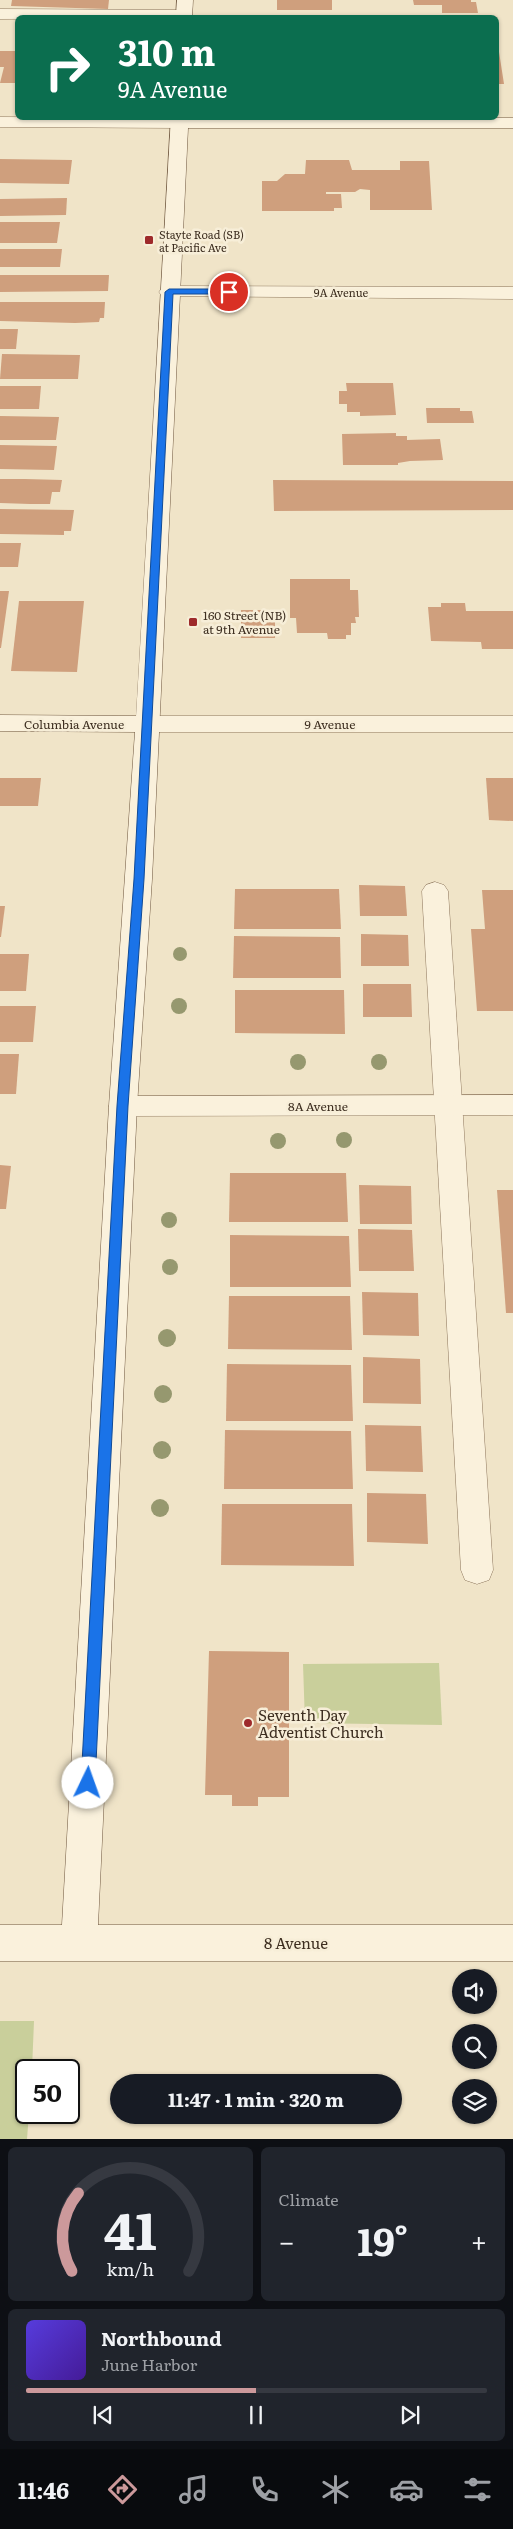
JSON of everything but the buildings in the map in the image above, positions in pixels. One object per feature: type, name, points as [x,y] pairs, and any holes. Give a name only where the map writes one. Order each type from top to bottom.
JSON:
[{"type":"main road","points":[[0,14],[185,11]]},
{"type":"main road","points":[[0,122],[180,120],[513,123]]},
{"type":"main road","points":[[79,1943],[123,1106],[139,879],[169,292],[180,120]]},
{"type":"main road","name":"9A Avenue","points":[[169,292],[513,293]]},
{"type":"main road","name":"Columbia Avenue","points":[[0,723],[147,724]]},
{"type":"main road","name":"9 Avenue","points":[[147,724],[513,724]]},
{"type":"main road","points":[[435,892],[477,1570]]},
{"type":"main road","name":"8A Avenue","points":[[123,1106],[513,1105]]},
{"type":"main road","name":"8 Avenue","points":[[0,1943],[513,1943]]},
{"type":"green space","points":[[439,1663],[442,1725],[305,1723],[303,1664]]},
{"type":"green space","points":[[0,2021],[34,2021],[32,2059],[15,2059],[15,2124],[28,2124],[27,2139],[0,2139]]},
{"type":"place","name":"Stayte Road (SB) at Pacific Ave","points":[[149,240]]},
{"type":"place","name":"160 Street (NB) at 9th Avenue","points":[[193,622]]},
{"type":"place","name":"Seventh Day Adventist Church","points":[[248,1723]]},
{"type":"route","points":[[88,1783],[123,1106],[139,879],[169,292],[229,292]]}]
